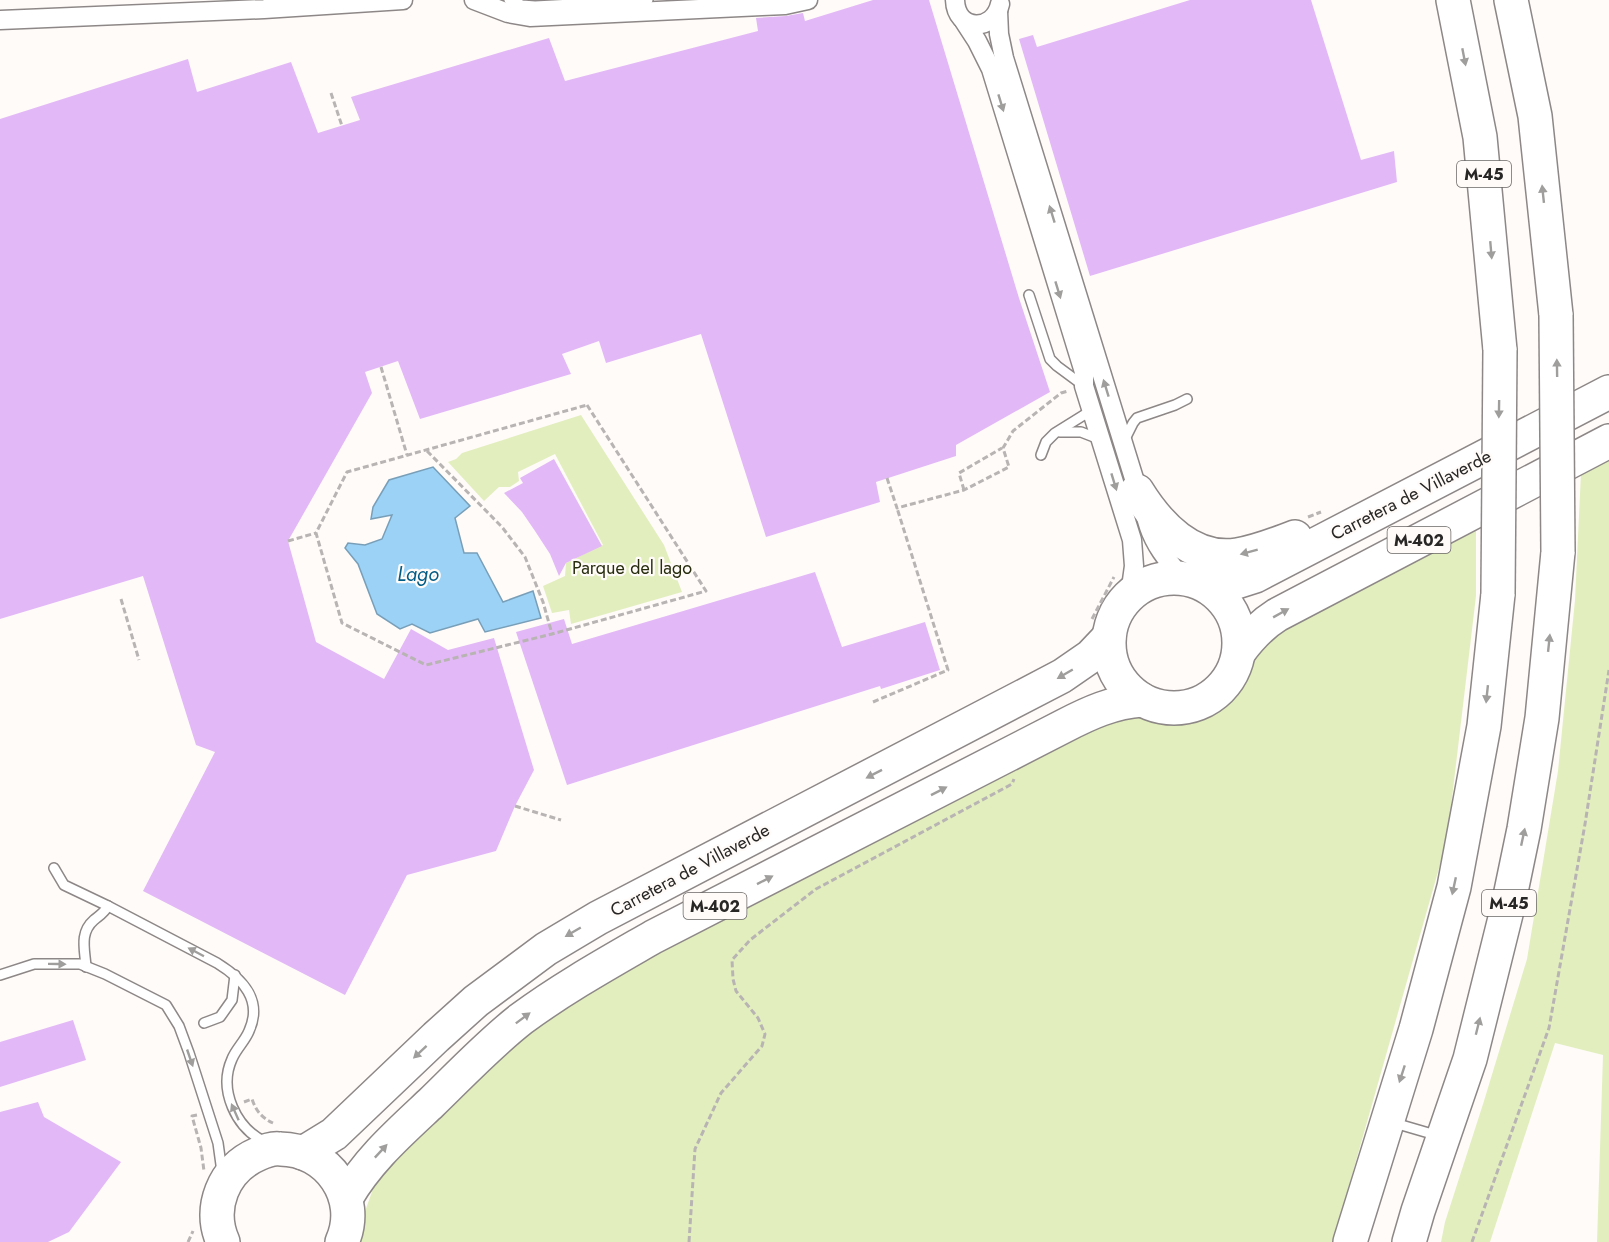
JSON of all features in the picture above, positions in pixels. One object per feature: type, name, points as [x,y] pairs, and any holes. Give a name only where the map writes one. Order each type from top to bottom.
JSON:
[{"type":"highway","name":"M-45","points":[[1350,1242],[1416,1029],[1454,888],[1484,726],[1497,594],[1500,350],[1480,138],[1453,0]]},
{"type":"highway","name":"M-45","points":[[1409,1242],[1470,1059],[1508,906],[1524,829],[1542,718],[1558,552],[1556,315],[1535,116],[1511,0]]},
{"type":"highway","name":"Carretera de Villaverde","points":[[1197,583],[1233,583],[1255,576],[1609,392]]},
{"type":"highway","name":"M-402","points":[[346,1198],[360,1175],[389,1142],[505,1033],[555,995],[588,974],[653,937],[1102,708],[1142,700],[1170,707],[1192,706],[1203,701],[1228,680],[1239,652],[1253,633],[1268,620],[1609,441]]},
{"type":"highway","points":[[1137,491],[1151,512],[1172,534],[1200,550],[1220,555],[1236,555],[1255,550],[1385,509]]},
{"type":"highway","name":"M-402","points":[[1109,637],[1118,611],[1130,595],[1151,582],[1167,578],[1197,583]]},
{"type":"highway","points":[[1197,583],[1228,606],[1236,621],[1239,652]]},
{"type":"highway","name":"Carretera de Villaverde","points":[[291,1151],[334,1134],[459,1016],[546,949],[598,918],[1056,679],[1091,656],[1109,637]]},
{"type":"highway","points":[[1109,637],[1116,669],[1127,686],[1142,700]]},
{"type":"highway","points":[[1431,1242],[1470,1059]]},
{"type":"highway","points":[[217,1236],[217,1210],[224,1186],[236,1170],[250,1158],[269,1150],[291,1151],[314,1158],[330,1170],[342,1188],[346,1198],[348,1217],[347,1229],[342,1242]]},
{"type":"street","points":[[0,20],[264,9],[403,0]]},
{"type":"street","points":[[474,0],[508,13],[530,17],[785,5],[807,0]]},
{"type":"street","points":[[955,0],[958,15],[977,41],[991,69],[1084,372],[1084,386],[1132,540],[1134,566],[1130,595]]},
{"type":"street","points":[[964,21],[972,24],[984,23],[993,19],[999,5]]},
{"type":"street","points":[[999,5],[999,34],[1004,58],[1152,536],[1167,560],[1197,583]]},
{"type":"lane","points":[[509,0],[535,6],[653,2]]},
{"type":"lane","points":[[1029,295],[1050,359],[1084,386]]},
{"type":"lane","points":[[1123,444],[1137,418],[1187,399]]},
{"type":"lane","points":[[1041,455],[1046,442],[1055,433],[1092,410]]},
{"type":"lane","points":[[1055,433],[1081,432],[1102,441]]},
{"type":"lane","points":[[54,868],[64,885],[217,963],[243,983],[252,998],[253,1015],[249,1031],[235,1053],[228,1070],[227,1089],[234,1112],[246,1130],[260,1140],[291,1151]]},
{"type":"lane","points":[[86,967],[84,936],[92,922],[104,913],[108,906]]},
{"type":"lane","points":[[0,975],[34,964],[80,964],[166,1005],[183,1036],[203,1095],[218,1143],[224,1186]]},
{"type":"lane","points":[[204,1023],[220,1017],[232,1000],[235,975]]},
{"type":"lane","points":[[1388,1121],[1444,1137]]},
{"type":"path","points":[[331,93],[342,126]]},
{"type":"path","points":[[381,367],[408,455]]},
{"type":"path","points":[[964,490],[959,473],[1003,448],[1013,430],[1061,393],[1084,386]]},
{"type":"path","points":[[588,405],[706,591],[426,666],[342,623],[316,533],[347,472],[426,451],[588,405]]},
{"type":"path","points":[[897,508],[964,490],[1009,467],[1003,448]]},
{"type":"path","points":[[426,451],[502,527],[525,557],[543,602],[552,634]]},
{"type":"path","points":[[873,702],[948,670],[887,478]]},
{"type":"path","points":[[1308,517],[1327,510]]},
{"type":"path","points":[[288,541],[316,533]]},
{"type":"path","points":[[120,599],[139,660]]},
{"type":"path","points":[[1472,1242],[1549,1028],[1609,670]]},
{"type":"path","points":[[689,1242],[695,1149],[721,1093],[754,1057],[762,1046],[765,1034],[758,1018],[736,991],[732,960],[750,940],[816,889],[1012,784],[1025,746]]},
{"type":"path","points":[[515,806],[561,820]]},
{"type":"green space","name":"Parque del lago","points":[[581,415],[664,545],[682,592],[571,624],[569,610],[552,613],[543,586],[565,576],[566,563],[603,545],[555,454],[518,472],[519,481],[510,487],[499,487],[484,501],[448,462],[456,459],[462,453]]},
{"type":"green space","points":[[1609,459],[1609,1242],[1597,1242],[1603,1055],[1555,1043],[1490,1242],[1441,1242],[1445,1222],[1527,959],[1558,771],[1575,600],[1581,473]]},
{"type":"green space","points":[[1476,522],[1476,596],[1447,840],[1333,1242],[354,1242],[378,1175],[458,1092],[557,1005],[685,940],[822,860],[1060,742],[1142,713],[1171,726],[1219,701],[1250,656],[1286,622]]},
{"type":"water","name":"Lago","points":[[433,467],[470,506],[455,518],[464,553],[477,553],[503,602],[533,591],[541,618],[485,632],[478,619],[430,633],[412,624],[400,629],[377,614],[358,564],[345,548],[348,543],[365,545],[382,539],[392,515],[371,519],[373,507],[389,480]]},
{"type":"building","points":[[873,0],[929,0],[1019,298],[1050,392],[956,445],[956,456],[876,482],[880,502],[766,537],[701,334],[606,363],[599,341],[562,354],[571,374],[420,419],[398,361],[365,372],[372,393],[288,541],[316,642],[384,679],[411,629],[448,650],[494,638],[534,770],[515,806],[496,851],[407,875],[345,995],[143,891],[215,752],[196,745],[143,576],[0,619],[0,119],[188,59],[197,92],[291,62],[318,133],[360,120],[351,97],[549,38],[565,81],[758,31],[756,18],[803,13],[805,21]]},
{"type":"building","points":[[1190,0],[1311,0],[1361,160],[1394,151],[1397,182],[1090,276],[1019,39],[1033,35],[1037,47]]},
{"type":"building","points":[[554,459],[602,546],[566,563],[559,576],[550,554],[535,531],[522,512],[504,493],[523,483],[520,478]]},
{"type":"building","points":[[815,572],[842,647],[925,622],[940,670],[881,689],[880,686],[567,785],[516,632],[564,619],[572,644]]},
{"type":"building","points":[[73,1020],[86,1060],[0,1087],[0,1042]]},
{"type":"building","points":[[38,1102],[44,1117],[121,1162],[69,1232],[48,1242],[0,1242],[0,1112]]}]
